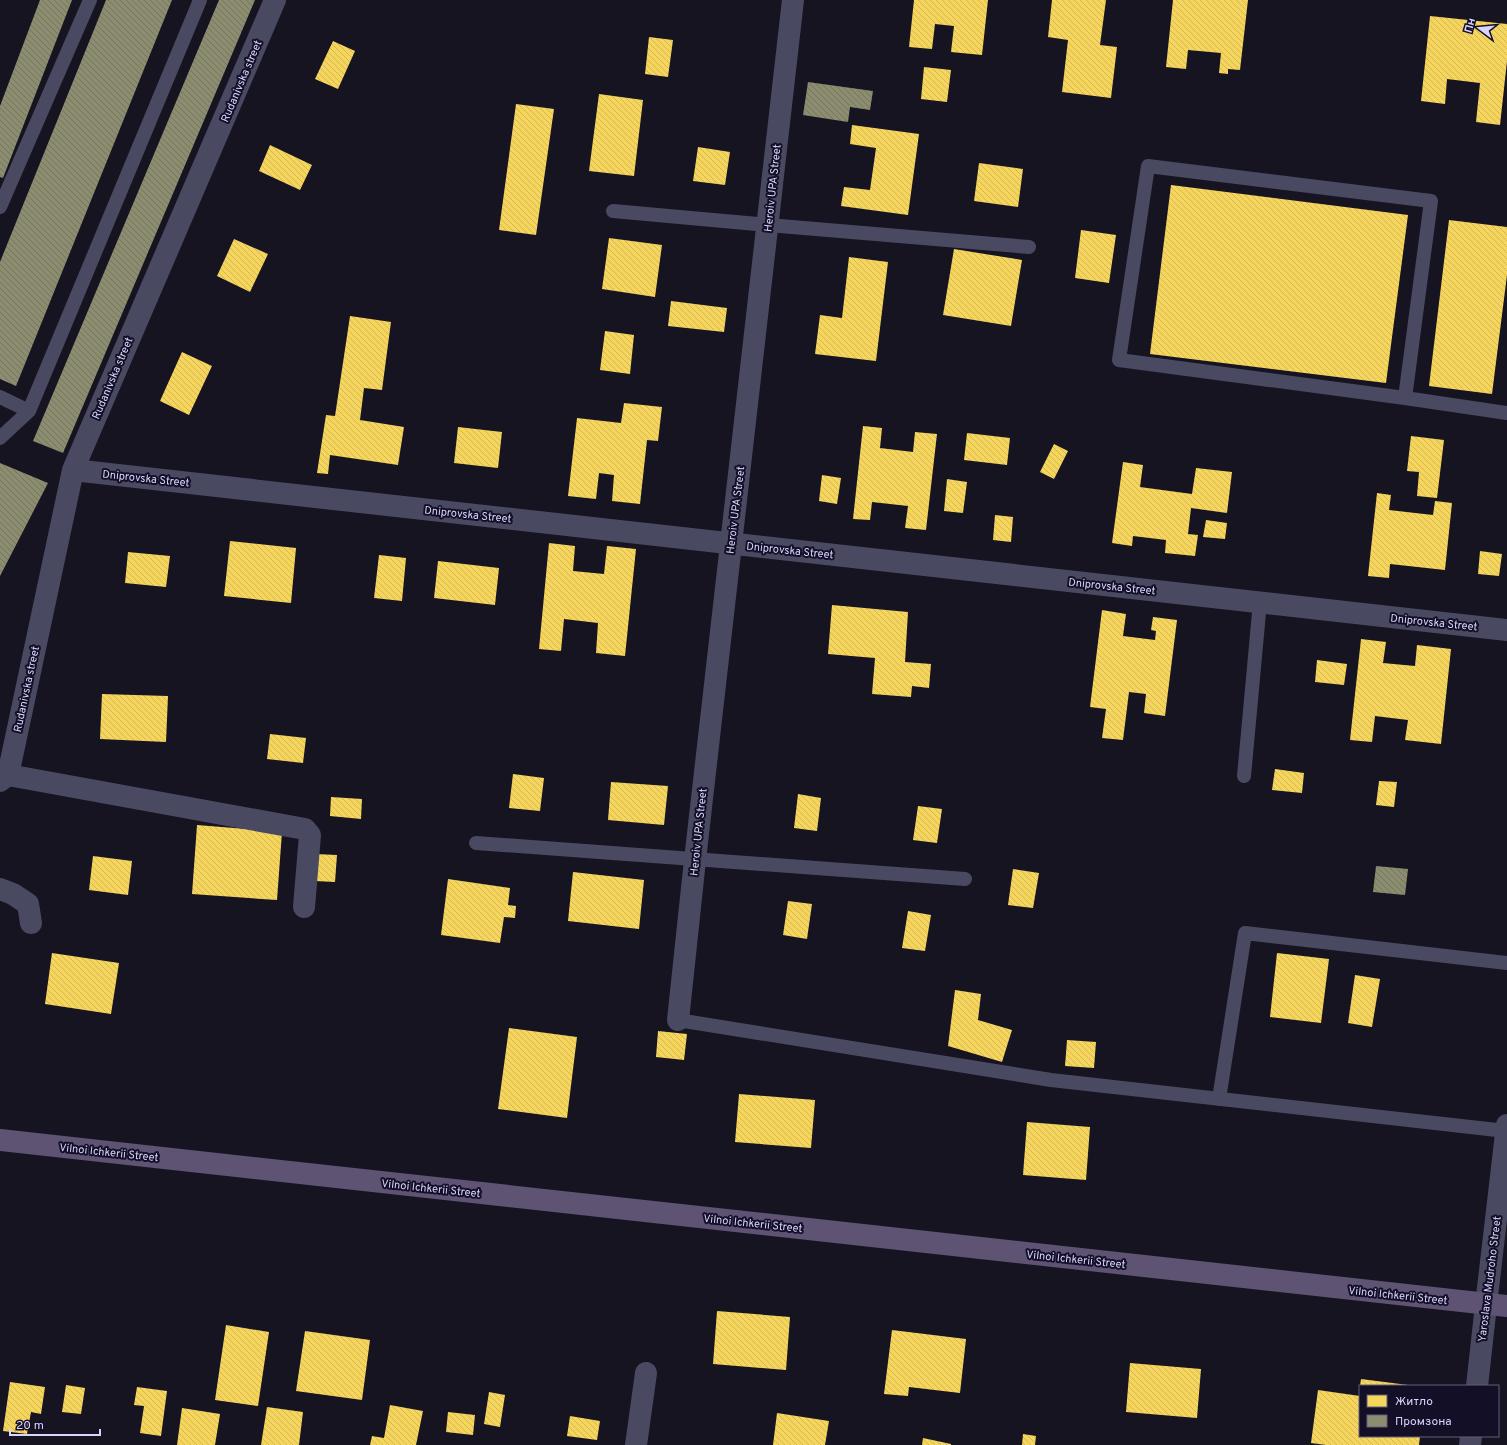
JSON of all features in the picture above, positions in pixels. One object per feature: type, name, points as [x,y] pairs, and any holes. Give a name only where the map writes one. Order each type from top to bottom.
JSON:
[{"type":"main road","name":"Vilnoi Ichkerii Street","points":[[0,1140],[1497,1306]]},
{"type":"street","name":"Rudanivska street","points":[[275,0],[73,470],[4,778],[305,829],[310,835],[304,907]]},
{"type":"street","name":"Heroiv UPA Street","points":[[678,1020],[793,0]]},
{"type":"street","name":"Dniprovska Street","points":[[73,470],[1507,630]]},
{"type":"street","points":[[0,889],[13,894],[28,904],[31,923]]},
{"type":"street","name":"Yaroslava Mudroho Street","points":[[1477,1385],[1497,1306],[1507,1128]]},
{"type":"street","points":[[636,1445],[646,1373]]},
{"type":"lane","points":[[0,207],[90,0]]},
{"type":"lane","points":[[0,438],[29,411],[200,0]]},
{"type":"lane","points":[[1405,398],[1431,201],[1148,166],[1119,360],[1507,413]]},
{"type":"lane","points":[[613,211],[1029,247]]},
{"type":"lane","points":[[0,397],[29,411]]},
{"type":"lane","points":[[1244,776],[1260,602]]},
{"type":"lane","points":[[476,843],[966,879]]},
{"type":"lane","points":[[1218,1099],[1245,933],[1507,963]]},
{"type":"lane","points":[[678,1020],[1051,1080],[1218,1099],[1507,1128]]},
{"type":"building: Житло","points":[[914,0],[988,0],[982,55],[951,52],[954,26],[935,24],[932,49],[909,47]]},
{"type":"building: Житло","points":[[1052,0],[1106,0],[1100,45],[1117,47],[1111,98],[1062,92],[1068,40],[1048,37]]},
{"type":"building: Житло","points":[[1173,0],[1248,0],[1240,70],[1228,69],[1228,74],[1219,73],[1221,53],[1188,50],[1186,69],[1166,67]]},
{"type":"building: Житло","points":[[1430,16],[1507,24],[1507,61],[1500,125],[1476,122],[1480,83],[1447,79],[1445,104],[1421,101]]},
{"type":"building: Житло","points":[[649,37],[673,40],[668,77],[645,74]]},
{"type":"building: Житло","points":[[333,41],[355,51],[338,89],[315,79]]},
{"type":"building: Житло","points":[[924,67],[951,70],[947,102],[921,99]]},
{"type":"building: Житло","points":[[599,94],[643,100],[634,176],[589,171]]},
{"type":"building: Житло","points":[[516,104],[554,109],[536,235],[499,230]]},
{"type":"building: Житло","points":[[852,125],[919,134],[908,215],[841,206],[844,187],[870,190],[876,148],[850,144]]},
{"type":"building: Житло","points":[[270,145],[312,165],[300,190],[259,171]]},
{"type":"building: Житло","points":[[698,147],[730,152],[725,185],[693,181]]},
{"type":"building: Житло","points":[[979,163],[1023,169],[1018,207],[974,201]]},
{"type":"building: Житло","points":[[1171,185],[1408,215],[1386,383],[1150,354]]},
{"type":"building: Житло","points":[[1449,220],[1507,227],[1507,275],[1492,394],[1429,386]]},
{"type":"building: Житло","points":[[1081,230],[1116,235],[1109,283],[1075,278]]},
{"type":"building: Житло","points":[[609,238],[662,245],[655,297],[602,289]]},
{"type":"building: Житло","points":[[234,239],[268,254],[250,292],[217,276]]},
{"type":"building: Житло","points":[[954,249],[1022,260],[1011,326],[943,315]]},
{"type":"building: Житло","points":[[849,257],[888,262],[876,361],[815,354],[820,315],[842,318]]},
{"type":"building: Житло","points":[[671,301],[727,308],[724,332],[668,326]]},
{"type":"building: Житло","points":[[350,316],[391,322],[382,390],[364,388],[360,420],[404,427],[398,465],[330,455],[328,474],[317,473],[326,415],[335,416]]},
{"type":"building: Житло","points":[[605,331],[634,335],[630,374],[600,370]]},
{"type":"building: Житло","points":[[182,352],[212,366],[189,415],[160,401]]},
{"type":"building: Житло","points":[[624,403],[662,407],[658,441],[647,440],[640,504],[612,501],[614,475],[599,473],[596,499],[568,496],[577,418],[621,423]]},
{"type":"building: Житло","points":[[863,426],[882,428],[880,448],[913,452],[915,432],[937,434],[926,530],[905,528],[908,506],[872,502],[870,520],[853,519]]},
{"type":"building: Житло","points":[[458,427],[502,432],[498,468],[454,463]]},
{"type":"building: Житло","points":[[967,433],[1010,438],[1007,465],[964,460]]},
{"type":"building: Житло","points":[[1411,436],[1444,440],[1437,498],[1417,496],[1419,472],[1407,471]]},
{"type":"building: Житло","points":[[1054,444],[1068,451],[1054,479],[1040,472]]},
{"type":"building: Житло","points":[[1123,462],[1143,465],[1140,487],[1192,494],[1196,468],[1232,472],[1227,513],[1191,508],[1188,534],[1198,535],[1195,556],[1165,553],[1166,540],[1133,536],[1132,546],[1112,543]]},
{"type":"building: Житло","points":[[822,475],[841,478],[837,504],[819,501]]},
{"type":"building: Житло","points":[[947,479],[967,482],[963,513],[944,511]]},
{"type":"building: Житло","points":[[1377,493],[1391,495],[1389,510],[1433,515],[1435,501],[1452,503],[1445,570],[1390,564],[1389,578],[1368,576]]},
{"type":"building: Житло","points":[[995,515],[1013,517],[1011,542],[993,540]]},
{"type":"building: Житло","points":[[1206,520],[1227,523],[1225,539],[1203,537]]},
{"type":"building: Житло","points":[[230,541],[296,548],[291,603],[224,596]]},
{"type":"building: Житло","points":[[549,543],[575,546],[573,571],[604,574],[607,546],[636,549],[625,656],[596,653],[598,623],[564,619],[561,651],[539,649]]},
{"type":"building: Житло","points":[[1480,551],[1502,554],[1499,576],[1478,574]]},
{"type":"building: Житло","points":[[128,552],[170,556],[166,587],[125,583]]},
{"type":"building: Житло","points":[[379,555],[406,558],[402,601],[374,598]]},
{"type":"building: Житло","points":[[438,561],[499,568],[495,605],[434,598]]},
{"type":"building: Житло","points":[[832,605],[908,612],[905,662],[931,664],[929,688],[912,686],[911,697],[872,694],[875,658],[828,654]]},
{"type":"building: Житло","points":[[1102,610],[1126,614],[1123,636],[1155,640],[1156,631],[1151,630],[1153,617],[1177,620],[1165,716],[1144,713],[1146,694],[1129,692],[1123,740],[1102,738],[1106,709],[1090,707]]},
{"type":"building: Житло","points":[[1361,639],[1386,642],[1383,663],[1415,666],[1417,645],[1451,649],[1441,744],[1405,740],[1408,720],[1375,716],[1372,742],[1350,740]]},
{"type":"building: Житло","points":[[1317,660],[1347,664],[1344,685],[1315,682]]},
{"type":"building: Житло","points":[[102,694],[168,696],[166,742],[100,739]]},
{"type":"building: Житло","points":[[270,734],[306,738],[303,763],[267,759]]},
{"type":"building: Житло","points":[[1275,769],[1304,773],[1302,793],[1272,790]]},
{"type":"building: Житло","points":[[513,774],[544,778],[540,811],[509,808]]},
{"type":"building: Житло","points":[[1379,781],[1397,782],[1394,807],[1376,805]]},
{"type":"building: Житло","points":[[611,782],[668,786],[664,825],[608,820]]},
{"type":"building: Житло","points":[[798,794],[821,798],[817,831],[794,828]]},
{"type":"building: Житло","points":[[331,797],[362,799],[361,819],[330,816]]},
{"type":"building: Житло","points":[[918,806],[942,809],[937,843],[913,840]]},
{"type":"building: Житло","points":[[197,825],[282,832],[277,900],[192,894]]},
{"type":"building: Житло","points":[[316,854],[337,855],[335,882],[315,881]]},
{"type":"building: Житло","points":[[93,856],[132,861],[128,895],[89,890]]},
{"type":"building: Житло","points":[[1013,869],[1039,873],[1033,908],[1008,905]]},
{"type":"building: Житло","points":[[573,872],[644,880],[639,929],[568,921]]},
{"type":"building: Житло","points":[[448,879],[510,888],[508,905],[516,906],[515,918],[504,917],[500,943],[441,935]]},
{"type":"building: Житло","points":[[788,901],[812,904],[807,939],[783,935]]},
{"type":"building: Житло","points":[[908,911],[931,915],[925,951],[902,948]]},
{"type":"building: Житло","points":[[52,953],[119,963],[111,1014],[45,1004]]},
{"type":"building: Житло","points":[[1277,953],[1329,959],[1321,1023],[1270,1017]]},
{"type":"building: Житло","points":[[1355,975],[1380,979],[1372,1027],[1348,1023]]},
{"type":"building: Житло","points":[[955,990],[981,994],[978,1020],[1012,1030],[1002,1062],[948,1046]]},
{"type":"building: Житло","points":[[509,1028],[577,1037],[567,1118],[498,1109]]},
{"type":"building: Житло","points":[[658,1031],[687,1034],[684,1060],[656,1057]]},
{"type":"building: Житло","points":[[1067,1040],[1096,1042],[1094,1068],[1065,1066]]},
{"type":"building: Житло","points":[[739,1094],[815,1100],[811,1148],[735,1142]]},
{"type":"building: Житло","points":[[1027,1122],[1090,1127],[1086,1180],[1023,1175]]},
{"type":"building: Житло","points":[[717,1311],[790,1317],[786,1370],[713,1364]]},
{"type":"building: Житло","points":[[226,1325],[269,1332],[258,1406],[215,1400]]},
{"type":"building: Житло","points":[[892,1330],[966,1339],[960,1393],[909,1387],[908,1396],[884,1394]]},
{"type":"building: Житло","points":[[305,1331],[370,1340],[362,1400],[296,1391]]},
{"type":"building: Житло","points":[[1130,1363],[1201,1369],[1197,1418],[1126,1412]]},
{"type":"building: Житло","points":[[1361,1379],[1408,1385],[1360,1385]]},
{"type":"building: Житло","points":[[10,1382],[45,1387],[41,1414],[31,1412],[27,1434],[3,1431]]},
{"type":"building: Житло","points":[[66,1385],[85,1388],[81,1414],[62,1412]]},
{"type":"building: Житло","points":[[137,1387],[167,1391],[161,1436],[140,1433],[144,1406],[134,1405]]},
{"type":"building: Житло","points":[[1318,1390],[1359,1396],[1359,1437],[1420,1437],[1419,1445],[1326,1445],[1311,1443]]},
{"type":"building: Житло","points":[[489,1392],[505,1395],[500,1427],[484,1424]]},
{"type":"building: Житло","points":[[390,1405],[423,1411],[416,1445],[370,1445],[372,1436],[384,1438]]},
{"type":"building: Житло","points":[[267,1407],[303,1412],[299,1445],[261,1445]]},
{"type":"building: Житло","points":[[182,1408],[220,1414],[215,1445],[177,1445]]},
{"type":"building: Житло","points":[[448,1412],[475,1415],[473,1435],[446,1432]]},
{"type":"building: Житло","points":[[777,1413],[829,1421],[825,1445],[773,1445]]},
{"type":"building: Житло","points":[[570,1416],[600,1421],[597,1440],[567,1436]]},
{"type":"building: Житло","points":[[1023,1434],[1036,1436],[1035,1445],[1022,1445]]},
{"type":"building: Житло","points":[[923,1438],[951,1444],[951,1445],[922,1445]]},
{"type":"building: Промзона","points":[[40,0],[72,0],[3,178],[0,177],[0,106]]},
{"type":"building: Промзона","points":[[106,0],[172,0],[16,386],[0,379],[0,262]]},
{"type":"building: Промзона","points":[[219,0],[255,0],[63,453],[33,441]]},
{"type":"building: Промзона","points":[[808,82],[873,91],[870,110],[850,107],[848,122],[803,115]]},
{"type":"building: Промзона","points":[[0,463],[48,483],[0,576]]},
{"type":"building: Промзона","points":[[1376,866],[1408,869],[1405,895],[1373,892]]}]
